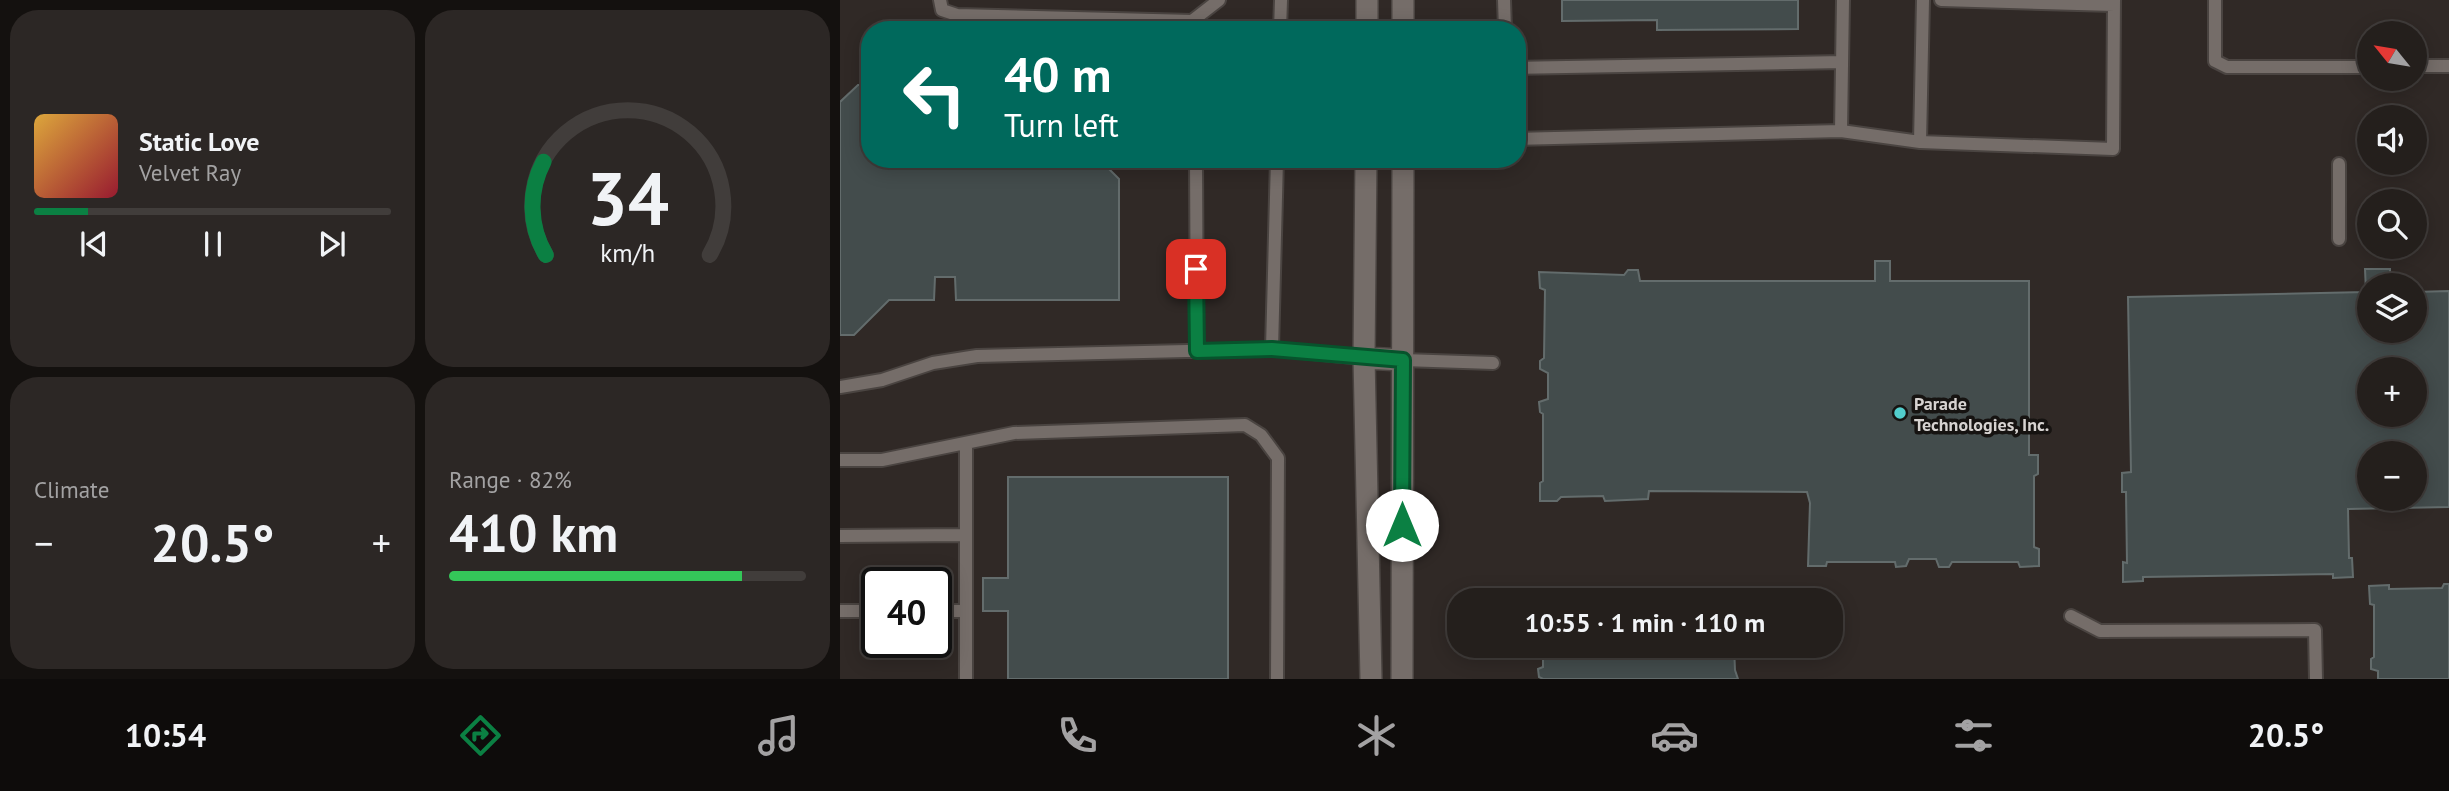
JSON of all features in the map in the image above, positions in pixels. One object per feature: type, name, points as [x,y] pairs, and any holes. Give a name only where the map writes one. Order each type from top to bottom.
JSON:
[{"type":"street","points":[[1367,0],[1367,21]]},
{"type":"street","points":[[1403,0],[1403,21]]},
{"type":"street","points":[[1366,168],[1364,358],[1371,679]]},
{"type":"street","points":[[1402,679],[1403,168]]},
{"type":"street","points":[[1364,358],[1403,360]]},
{"type":"lane","points":[[940,0],[942,10],[957,15],[1124,21]]},
{"type":"lane","points":[[1196,21],[1219,0]]},
{"type":"lane","points":[[1280,21],[1281,0]]},
{"type":"lane","points":[[1504,0],[1505,21]]},
{"type":"lane","points":[[1841,131],[1843,0]]},
{"type":"lane","points":[[1920,142],[1923,0]]},
{"type":"lane","points":[[1526,139],[1841,131],[1920,142],[2113,149],[2114,2],[1941,0]]},
{"type":"lane","points":[[2214,0],[2215,61],[2227,67],[2357,67]]},
{"type":"lane","points":[[1073,18],[1076,21]]},
{"type":"lane","points":[[1526,68],[1842,62]]},
{"type":"lane","points":[[2427,66],[2449,66]]},
{"type":"lane","points":[[2339,164],[2339,239]]},
{"type":"lane","points":[[1196,168],[1197,351]]},
{"type":"lane","points":[[1272,349],[1277,168]]},
{"type":"lane","points":[[840,387],[882,380],[933,363],[977,356],[1272,349],[1364,358]]},
{"type":"lane","points":[[1403,360],[1493,363]]},
{"type":"lane","points":[[840,460],[882,460],[966,445],[1013,433],[1245,425],[1261,435],[1278,458],[1277,679]]},
{"type":"lane","points":[[966,445],[966,679]]},
{"type":"lane","points":[[840,536],[966,535]]},
{"type":"lane","points":[[840,611],[861,611]]},
{"type":"lane","points":[[952,611],[966,611]]},
{"type":"lane","points":[[2071,616],[2100,631],[2315,630],[2316,679]]},
{"type":"building","points":[[1562,0],[1798,0],[1798,29],[1657,30],[1657,20],[1562,21]]},
{"type":"building","points":[[861,85],[861,168],[1108,168],[1119,179],[1119,300],[956,300],[955,277],[935,277],[934,300],[889,300],[854,335],[840,335],[840,102]]},
{"type":"building","points":[[1875,261],[1890,261],[1890,281],[2029,281],[2029,455],[2038,455],[2038,474],[2034,476],[2034,547],[2039,549],[2039,566],[2020,567],[2018,562],[1952,562],[1949,567],[1939,567],[1936,559],[1909,559],[1906,566],[1896,567],[1895,562],[1827,562],[1826,566],[1808,566],[1810,503],[1807,492],[1649,491],[1648,499],[1605,501],[1603,496],[1561,497],[1557,501],[1540,501],[1540,483],[1543,481],[1543,414],[1540,412],[1539,402],[1548,399],[1548,373],[1540,369],[1540,361],[1544,358],[1545,290],[1540,288],[1539,272],[1624,275],[1628,270],[1638,270],[1640,281],[1875,281]]},
{"type":"building","points":[[2365,269],[2390,269],[2390,273],[2365,273]]},
{"type":"building","points":[[2449,291],[2449,507],[2427,507],[2427,441],[2357,441],[2357,509],[2348,509],[2349,558],[2352,558],[2353,577],[2333,578],[2333,574],[2143,577],[2143,581],[2123,582],[2123,562],[2127,563],[2126,492],[2122,492],[2122,473],[2131,472],[2128,297],[2357,292],[2357,343],[2427,343],[2427,292]]},
{"type":"building","points":[[1008,477],[1228,477],[1228,679],[1008,679],[1008,611],[983,611],[983,578],[1008,578]]},
{"type":"building","points":[[2444,584],[2449,584],[2449,679],[2378,679],[2378,671],[2371,669],[2371,659],[2374,657],[2374,605],[2370,604],[2369,586],[2389,585],[2389,589],[2442,588]]},
{"type":"building","points":[[1543,658],[1734,658],[1738,679],[1543,679],[1539,677],[1538,669],[1543,667]]},
{"type":"place","name":"Parade Technologies, Inc.","points":[[1900,413]]},
{"type":"route","points":[[1196,269],[1197,351],[1272,349],[1403,360],[1402,525]]}]
